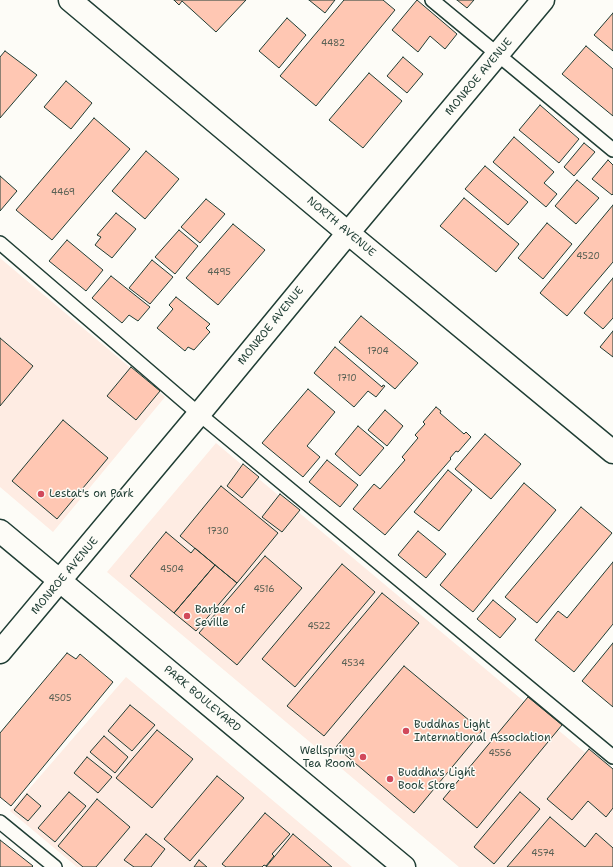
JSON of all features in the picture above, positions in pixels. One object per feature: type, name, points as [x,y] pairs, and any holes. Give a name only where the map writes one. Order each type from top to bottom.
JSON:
[{"type":"street","name":"NORTH AVENUE","points":[[70,0],[348,233],[613,452]]},
{"type":"street","name":"MONROE AVENUE","points":[[0,652],[543,0]]},
{"type":"street","name":"PARK BOULEVARD","points":[[0,531],[404,867]]},
{"type":"lane","points":[[432,0],[613,150]]},
{"type":"lane","points":[[0,243],[199,414],[613,757]]},
{"type":"lane","points":[[0,822],[55,867]]},
{"type":"shaded area","points":[[0,258],[165,397],[53,532],[0,487]]},
{"type":"shaded area","points":[[216,443],[613,776],[613,867],[459,867],[107,572]]},
{"type":"shaded area","points":[[126,677],[352,867],[77,867],[10,811]]},
{"type":"building","points":[[174,0],[246,0],[216,32],[182,1],[179,5]]},
{"type":"building","points":[[309,0],[335,0],[325,13]]},
{"type":"building","points":[[344,0],[383,0],[395,10],[316,106],[280,76]]},
{"type":"building","points":[[417,0],[457,34],[445,49],[430,36],[418,52],[392,30]]},
{"type":"building","points":[[457,0],[474,0],[467,8]]},
{"type":"building","points":[[613,13],[613,51],[594,35]]},
{"type":"building","points":[[287,18],[306,35],[279,68],[259,51]]},
{"type":"building","points":[[586,46],[613,69],[613,116],[562,74]]},
{"type":"building","points":[[5,51],[37,75],[0,118],[0,57]]},
{"type":"building","points":[[403,57],[423,74],[407,93],[387,76]]},
{"type":"building","points":[[369,73],[402,101],[363,148],[329,120]]},
{"type":"building","points":[[66,81],[92,103],[71,129],[44,107]]},
{"type":"building","points":[[540,105],[579,139],[559,163],[519,130]]},
{"type":"building","points":[[94,118],[130,149],[52,240],[16,210]]},
{"type":"building","points":[[514,137],[554,172],[544,183],[557,194],[546,207],[493,162]]},
{"type":"building","points":[[584,143],[595,152],[574,176],[564,167]]},
{"type":"building","points":[[146,151],[179,179],[145,219],[112,191]]},
{"type":"building","points":[[608,160],[613,165],[612,195],[592,179]]},
{"type":"building","points":[[485,166],[528,202],[508,225],[465,189]]},
{"type":"building","points":[[0,176],[17,191],[0,211]]},
{"type":"building","points":[[577,180],[599,198],[576,224],[555,206]]},
{"type":"building","points":[[464,198],[519,244],[496,272],[440,226]]},
{"type":"building","points":[[206,199],[225,214],[200,243],[181,227]]},
{"type":"building","points":[[613,205],[613,262],[567,316],[540,293]]},
{"type":"building","points":[[116,213],[136,229],[112,258],[95,245],[101,237],[97,235]]},
{"type":"building","points":[[547,223],[572,244],[543,279],[518,258]]},
{"type":"building","points":[[233,224],[265,250],[218,305],[186,278]]},
{"type":"building","points":[[179,230],[198,246],[175,274],[155,257]]},
{"type":"building","points":[[67,240],[103,270],[86,291],[49,261]]},
{"type":"building","points":[[152,260],[173,277],[150,304],[129,288]]},
{"type":"building","points":[[111,276],[150,307],[138,321],[129,315],[122,323],[92,298]]},
{"type":"building","points":[[613,278],[613,318],[603,329],[584,313]]},
{"type":"building","points":[[176,297],[210,324],[206,328],[210,332],[194,350],[188,347],[185,351],[157,328],[173,309],[169,305]]},
{"type":"building","points":[[361,316],[418,363],[395,389],[339,342]]},
{"type":"building","points":[[613,331],[613,357],[600,347]]},
{"type":"building","points":[[0,338],[33,366],[0,406]]},
{"type":"building","points":[[335,347],[382,387],[383,385],[385,386],[376,397],[368,391],[354,407],[314,373]]},
{"type":"building","points":[[131,367],[160,391],[136,420],[107,396]]},
{"type":"building","points":[[308,389],[335,412],[307,446],[320,457],[303,477],[262,443]]},
{"type":"building","points":[[436,407],[441,411],[440,413],[464,434],[466,432],[471,437],[458,452],[456,451],[450,458],[451,459],[385,535],[353,509],[374,484],[380,489],[405,460],[402,457],[418,438],[415,435],[425,424],[423,422]]},
{"type":"building","points":[[385,410],[403,426],[387,446],[368,430]]},
{"type":"building","points":[[63,420],[108,458],[57,519],[12,481]]},
{"type":"building","points":[[358,426],[384,448],[360,476],[335,454]]},
{"type":"building","points":[[485,434],[521,464],[491,499],[455,469]]},
{"type":"building","points":[[327,460],[358,485],[340,507],[309,482]]},
{"type":"building","points":[[243,464],[259,477],[242,498],[227,486]]},
{"type":"building","points":[[448,470],[472,490],[439,531],[414,512]]},
{"type":"building","points":[[524,483],[556,510],[473,612],[440,585]]},
{"type":"building","points":[[221,486],[278,533],[237,583],[180,536]]},
{"type":"building","points":[[280,494],[300,510],[282,532],[262,517]]},
{"type":"building","points":[[581,507],[612,533],[537,623],[505,597]]},
{"type":"building","points":[[418,531],[446,554],[426,578],[398,555]]},
{"type":"building","points":[[166,532],[191,553],[195,548],[215,565],[174,613],[130,576]]},
{"type":"building","points":[[265,556],[302,588],[237,665],[199,633]]},
{"type":"building","points":[[613,562],[613,624],[574,672],[535,640],[558,611],[567,618]]},
{"type":"building","points":[[342,564],[375,592],[295,687],[262,659]]},
{"type":"building","points":[[215,565],[237,583],[196,631],[174,613]]},
{"type":"building","points":[[382,593],[419,623],[324,736],[287,706]]},
{"type":"building","points":[[493,600],[516,619],[500,638],[477,619]]},
{"type":"building","points":[[613,643],[613,707],[582,681]]},
{"type":"building","points":[[67,653],[76,659],[80,654],[113,682],[11,806],[0,797],[0,733]]},
{"type":"building","points":[[404,666],[482,731],[414,813],[336,747]]},
{"type":"building","points":[[528,697],[562,725],[477,828],[443,799]]},
{"type":"building","points":[[130,705],[155,725],[132,751],[108,731]]},
{"type":"building","points":[[157,730],[193,759],[152,808],[116,778]]},
{"type":"building","points":[[104,736],[128,757],[115,773],[90,752]]},
{"type":"building","points":[[589,749],[613,769],[613,808],[606,817],[588,801],[572,820],[547,799]]},
{"type":"building","points":[[87,757],[112,777],[98,793],[74,773]]},
{"type":"building","points":[[217,776],[244,798],[190,861],[164,839]]},
{"type":"building","points":[[69,792],[86,806],[55,842],[38,828]]},
{"type":"building","points":[[520,792],[540,809],[494,864],[474,847]]},
{"type":"building","points":[[27,794],[41,806],[28,821],[14,810]]},
{"type":"building","points":[[97,799],[130,827],[96,867],[83,867],[58,846]]},
{"type":"building","points":[[265,813],[290,834],[272,854],[274,856],[266,866],[226,867],[222,864]]},
{"type":"building","points":[[550,817],[585,847],[596,833],[613,848],[613,867],[507,867]]},
{"type":"building","points":[[146,834],[165,849],[151,867],[134,867],[124,860]]},
{"type":"building","points":[[293,834],[332,867],[266,867]]},
{"type":"building","points":[[0,840],[33,866],[0,867]]},
{"type":"building","points":[[199,860],[207,867],[194,867]]},
{"type":"place","name":"Lestat's on Park","points":[[41,494]]},
{"type":"place","name":"Barber of Seville","points":[[187,616]]},
{"type":"place","name":"Buddhas Light International Association","points":[[406,731]]},
{"type":"place","name":"Wellspring Tea Room","points":[[363,757]]},
{"type":"place","name":"Buddha's Light Book Store","points":[[390,779]]}]
